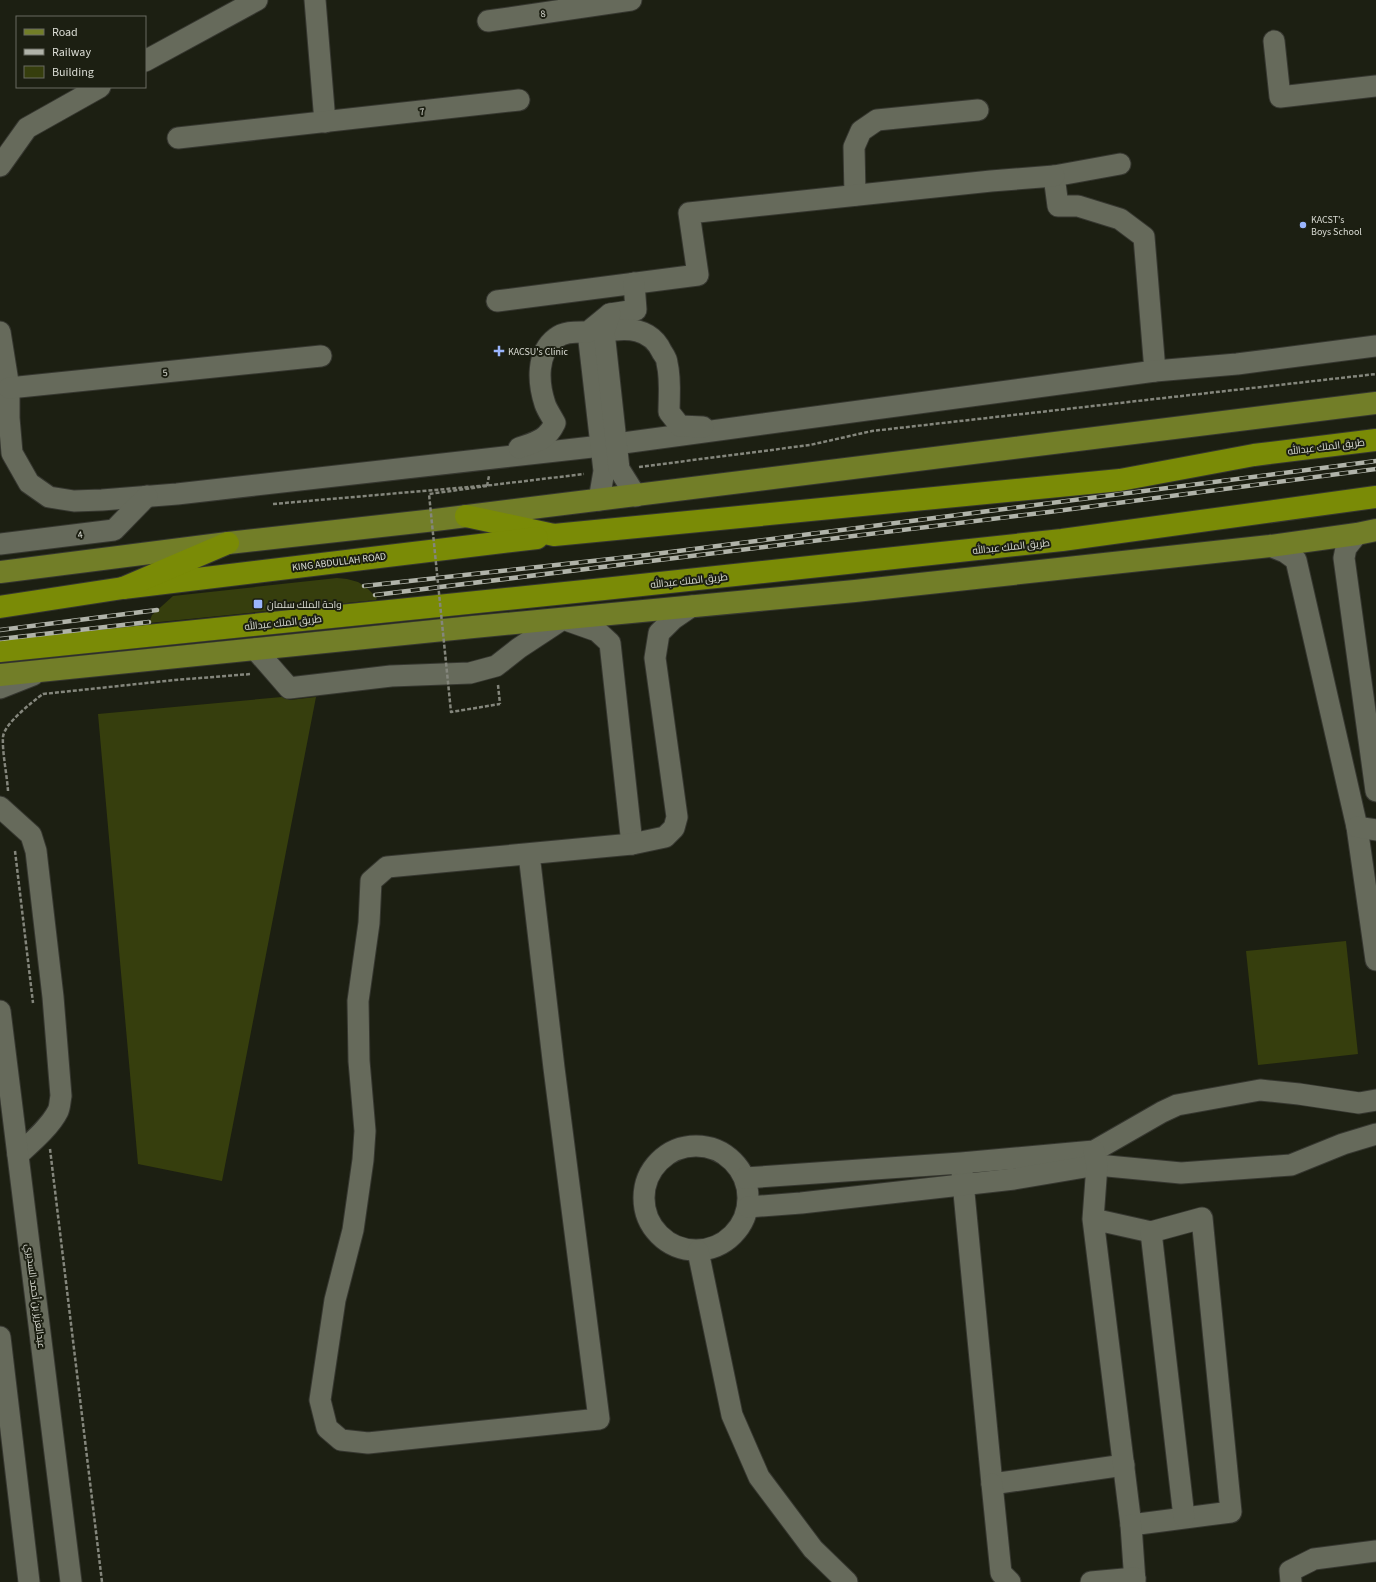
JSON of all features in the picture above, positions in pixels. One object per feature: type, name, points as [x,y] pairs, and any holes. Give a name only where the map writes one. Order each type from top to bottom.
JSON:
[{"type":"highway","name":"طريق الملك عبدالله","points":[[466,516],[554,535],[1120,480],[1254,455],[1376,440]]},
{"type":"highway","name":"طريق الملك عبدالله","points":[[0,651],[1062,540],[1376,497]]},
{"type":"highway","name":"KING ABDULLAH ROAD","points":[[123,588],[554,535]]},
{"type":"highway","points":[[0,607],[123,588],[228,543]]},
{"type":"main road","points":[[0,572],[228,543],[636,496],[1376,403]]},
{"type":"main road","points":[[0,675],[855,591],[1270,546],[1367,532]]},
{"type":"street","points":[[146,61],[257,0]]},
{"type":"street","points":[[315,0],[325,122]]},
{"type":"street","name":"8","points":[[488,21],[597,2],[632,0]]},
{"type":"street","points":[[1274,40],[1280,97],[1376,86]]},
{"type":"street","points":[[0,166],[28,128],[98,88]]},
{"type":"street","name":"7","points":[[178,138],[520,100]]},
{"type":"street","points":[[854,195],[854,147],[861,131],[877,120],[903,116],[934,115],[978,110]]},
{"type":"street","points":[[497,301],[698,275],[689,213],[854,195],[1054,176],[1120,164]]},
{"type":"street","points":[[1054,176],[1058,206],[1078,206],[1120,219],[1144,237],[1155,371]]},
{"type":"street","points":[[492,458],[538,441],[550,434],[555,423],[545,404],[539,378],[542,360],[546,349],[556,338],[571,332],[601,326],[636,310],[634,283]]},
{"type":"street","points":[[601,326],[637,330],[648,335],[658,343],[667,362],[670,390],[669,412],[680,426],[735,428]]},
{"type":"street","points":[[599,500],[611,470],[601,326]]},
{"type":"street","points":[[0,332],[9,388],[9,418],[12,453],[29,483],[49,497],[74,501],[147,496],[609,445],[1155,371],[1237,364],[1376,346]]},
{"type":"street","name":"5","points":[[9,388],[322,356]]},
{"type":"street","points":[[611,470],[636,496]]},
{"type":"street","name":"4","points":[[0,544],[114,530],[147,496]]},
{"type":"street","points":[[1367,532],[1346,548],[1344,558],[1373,737],[1376,791]]},
{"type":"street","points":[[1270,546],[1285,552],[1296,560],[1366,829],[1376,960]]},
{"type":"street","points":[[529,854],[554,1068],[599,1419],[368,1443],[341,1440],[327,1428],[320,1400],[334,1300],[353,1230],[363,1160],[365,1131],[359,1061],[358,1001],[369,924],[371,881],[387,867],[632,844],[665,837],[674,828],[678,817],[655,658],[659,633],[673,619],[692,606]]},
{"type":"street","points":[[255,649],[289,688],[391,676],[470,673],[496,666],[519,648],[563,619],[597,631],[610,643],[632,844]]},
{"type":"street","points":[[0,688],[46,671]]},
{"type":"street","points":[[0,807],[31,835],[36,851],[54,997],[61,1096],[58,1111],[42,1133],[18,1156]]},
{"type":"street","name":"عبدالعزيز بن أحمد السديري","points":[[0,1011],[71,1582]]},
{"type":"street","points":[[748,1208],[1014,1179],[1095,1158],[1162,1112],[1177,1105],[1260,1090],[1359,1103],[1376,1100]]},
{"type":"street","points":[[745,1178],[961,1163],[1095,1158],[1181,1173],[1291,1165],[1343,1144],[1376,1134]]},
{"type":"street","points":[[701,1146],[712,1148],[726,1156],[739,1168],[745,1178],[749,1192],[748,1208],[744,1221],[736,1233],[725,1243],[698,1251],[681,1249],[666,1241],[654,1230],[646,1215],[644,1199],[646,1183],[653,1168],[665,1156],[680,1148],[701,1146]]},
{"type":"street","points":[[1091,1582],[1135,1580],[1131,1525],[1093,1219],[1095,1158]]},
{"type":"street","points":[[961,1163],[1001,1573],[1010,1582]]},
{"type":"street","points":[[1093,1219],[1151,1232],[1202,1218],[1232,1512],[1131,1525]]},
{"type":"street","points":[[1151,1232],[1184,1517]]},
{"type":"street","points":[[698,1251],[732,1415],[759,1477],[813,1549],[847,1582]]},
{"type":"street","points":[[0,1337],[29,1582]]},
{"type":"street","points":[[992,1484],[1124,1466]]},
{"type":"street","points":[[1291,1582],[1290,1571],[1314,1558],[1376,1551]]},
{"type":"path","points":[[500,704],[451,712],[429,494],[810,445],[872,430],[1376,374]]},
{"type":"path","points":[[268,504],[487,486]]},
{"type":"building","name":"واحة الملك سلمان","points":[[337,578],[358,582],[366,587],[377,598],[376,600],[149,623],[152,615],[173,596]]},
{"type":"building","points":[[282,697],[290,700],[316,697],[222,1181],[138,1164],[98,714]]},
{"type":"building","points":[[1346,941],[1358,1054],[1258,1065],[1246,951]]},
{"type":"railway","points":[[364,586],[647,555],[1376,461]]},
{"type":"railway","points":[[375,595],[1049,512],[1376,469]]},
{"type":"railway","points":[[0,630],[157,610]]},
{"type":"railway","points":[[0,639],[149,622]]},
{"type":"place","name":"KACST's Boys School","points":[[1303,225]]},
{"type":"place","name":"KACSU's Clinic","points":[[499,351]]},
{"type":"place","name":"واحة الملك سلمان","points":[[258,604]]}]
